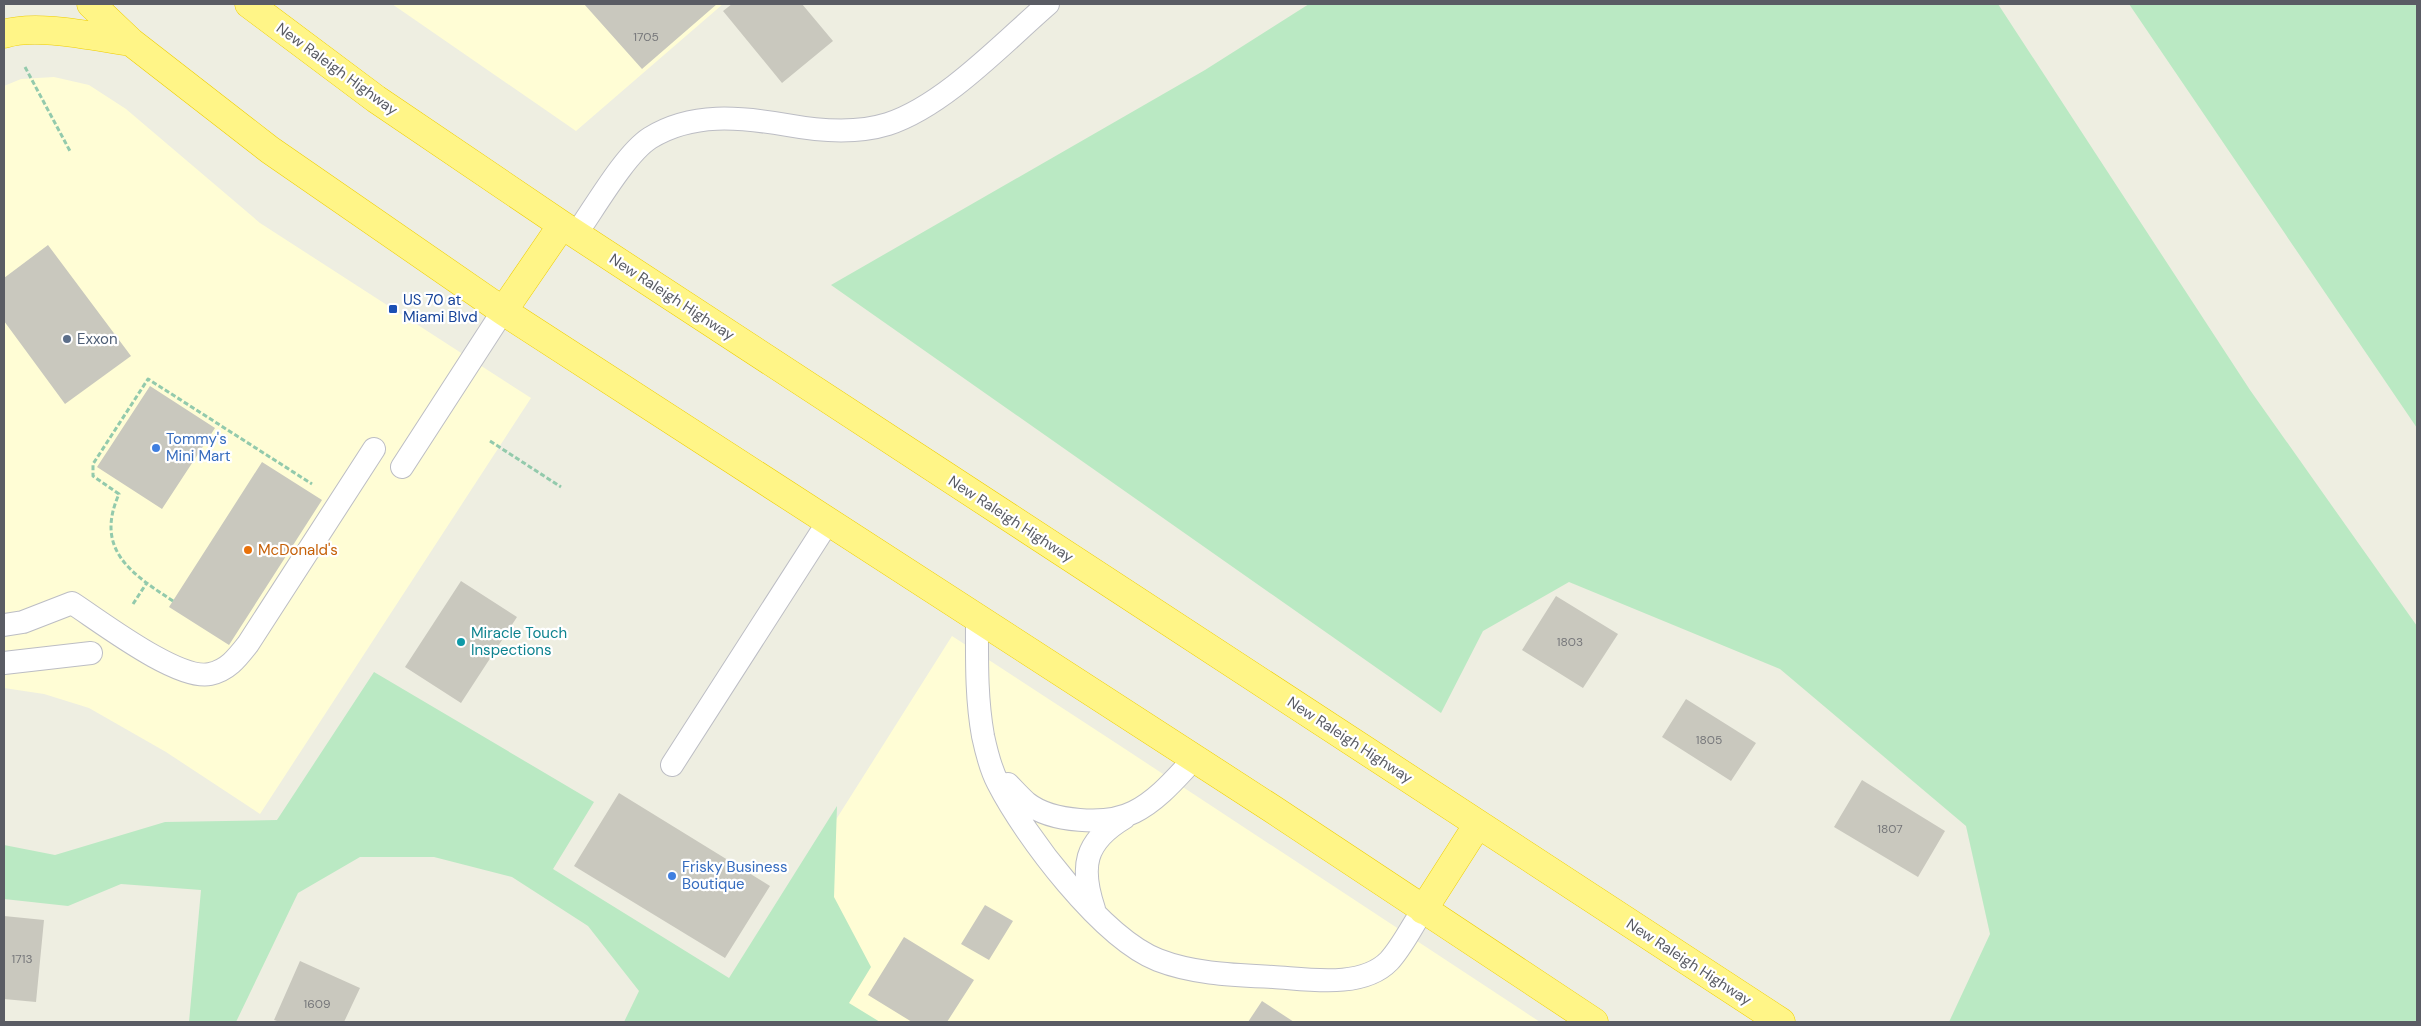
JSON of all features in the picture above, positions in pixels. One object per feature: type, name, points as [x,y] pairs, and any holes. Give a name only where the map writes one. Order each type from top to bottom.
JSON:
[{"type":"highway","points":[[90,4],[131,42],[270,150],[503,311],[1194,758],[1594,1022]]},
{"type":"highway","name":"New Raleigh Highway","points":[[249,4],[376,99],[569,230],[1781,1022]]},
{"type":"highway","points":[[4,34],[20,31],[58,32],[131,42]]},
{"type":"highway","points":[[503,311],[569,230]]},
{"type":"highway","points":[[1423,910],[1478,824]]},
{"type":"lane","points":[[569,230],[622,167],[649,139],[681,124],[717,118],[846,131],[888,124],[936,101],[1048,4]]},
{"type":"lane","points":[[402,467],[503,311]]},
{"type":"lane","points":[[4,626],[23,622],[72,603],[172,666],[190,673],[208,675],[223,670],[235,660],[248,644],[374,449]]},
{"type":"lane","points":[[672,765],[828,522]]},
{"type":"lane","points":[[977,619],[977,687],[984,736],[997,781],[1024,825],[1052,864],[1095,914],[1115,933],[1134,947],[1156,959],[1182,968],[1238,976],[1336,979],[1357,977],[1376,971],[1389,960],[1423,910]]},
{"type":"lane","points":[[4,663],[91,653]]},
{"type":"lane","points":[[984,736],[1002,778],[1028,804],[1065,819],[1098,820],[1133,813]]},
{"type":"lane","points":[[1095,914],[1087,888],[1086,862],[1095,841],[1110,826],[1163,792],[1194,758]]},
{"type":"path","points":[[24,67],[71,153]]},
{"type":"path","points":[[173,600],[146,584],[128,569],[119,556],[113,543],[111,530],[113,506],[119,494],[93,476],[92,469],[93,464],[148,379],[340,502]]},
{"type":"path","points":[[490,441],[561,487]]},
{"type":"shaded area","points":[[392,4],[723,4],[576,131]]},
{"type":"shaded area","points":[[54,77],[89,85],[126,109],[260,223],[531,398],[260,814],[166,752],[89,708],[44,694],[4,688],[4,86],[21,79]]},
{"type":"shaded area","points":[[952,636],[1540,1022],[849,1022],[813,856]]},
{"type":"green space","points":[[1309,4],[1998,4],[2250,390],[2417,626],[2417,1022],[1949,1022],[1990,934],[1966,826],[1780,669],[1569,582],[1483,631],[1441,713],[831,285],[1205,70]]},
{"type":"green space","points":[[2129,4],[2417,4],[2417,428]]},
{"type":"green space","points":[[374,672],[594,802],[553,869],[729,978],[837,806],[834,897],[871,967],[849,1003],[880,1022],[624,1022],[639,991],[588,926],[512,877],[434,857],[360,857],[298,893],[236,1022],[189,1022],[201,890],[121,884],[68,906],[4,899],[4,845],[55,855],[165,822],[277,820]]},
{"type":"building","points":[[584,4],[717,4],[642,69]]},
{"type":"building","points":[[732,4],[802,4],[833,41],[782,83],[723,11]]},
{"type":"building","name":"Exxon","points":[[48,245],[131,356],[65,404],[4,321],[4,278]]},
{"type":"building","name":"Tommy's Mini Mart","points":[[150,386],[215,428],[162,509],[97,467]]},
{"type":"building","name":"McDonald's","points":[[262,462],[322,500],[229,645],[169,607]]},
{"type":"building","name":"Miracle Touch Inspections","points":[[461,581],[517,617],[461,703],[405,667]]},
{"type":"building","points":[[1556,596],[1618,634],[1583,688],[1522,650]]},
{"type":"building","points":[[1686,699],[1756,743],[1731,781],[1662,737]]},
{"type":"building","points":[[1862,780],[1945,831],[1918,877],[1834,827]]},
{"type":"building","name":"Frisky Business Boutique","points":[[619,793],[770,886],[725,958],[574,866]]},
{"type":"building","points":[[985,905],[1013,921],[989,960],[961,944]]},
{"type":"building","points":[[4,916],[44,920],[36,1002],[4,999]]},
{"type":"building","points":[[904,937],[974,980],[947,1022],[912,1022],[868,995]]},
{"type":"building","points":[[300,961],[360,988],[344,1022],[280,1022],[274,1020]]},
{"type":"building","points":[[1262,1001],[1294,1022],[1248,1022]]},
{"type":"place","name":"US 70 at Miami Blvd","points":[[393,309]]},
{"type":"place","name":"Exxon","points":[[67,339]]},
{"type":"place","name":"Tommy's Mini Mart","points":[[156,448]]},
{"type":"place","name":"McDonald's","points":[[248,550]]},
{"type":"place","name":"Miracle Touch Inspections","points":[[461,642]]},
{"type":"place","name":"Frisky Business Boutique","points":[[672,876]]}]
